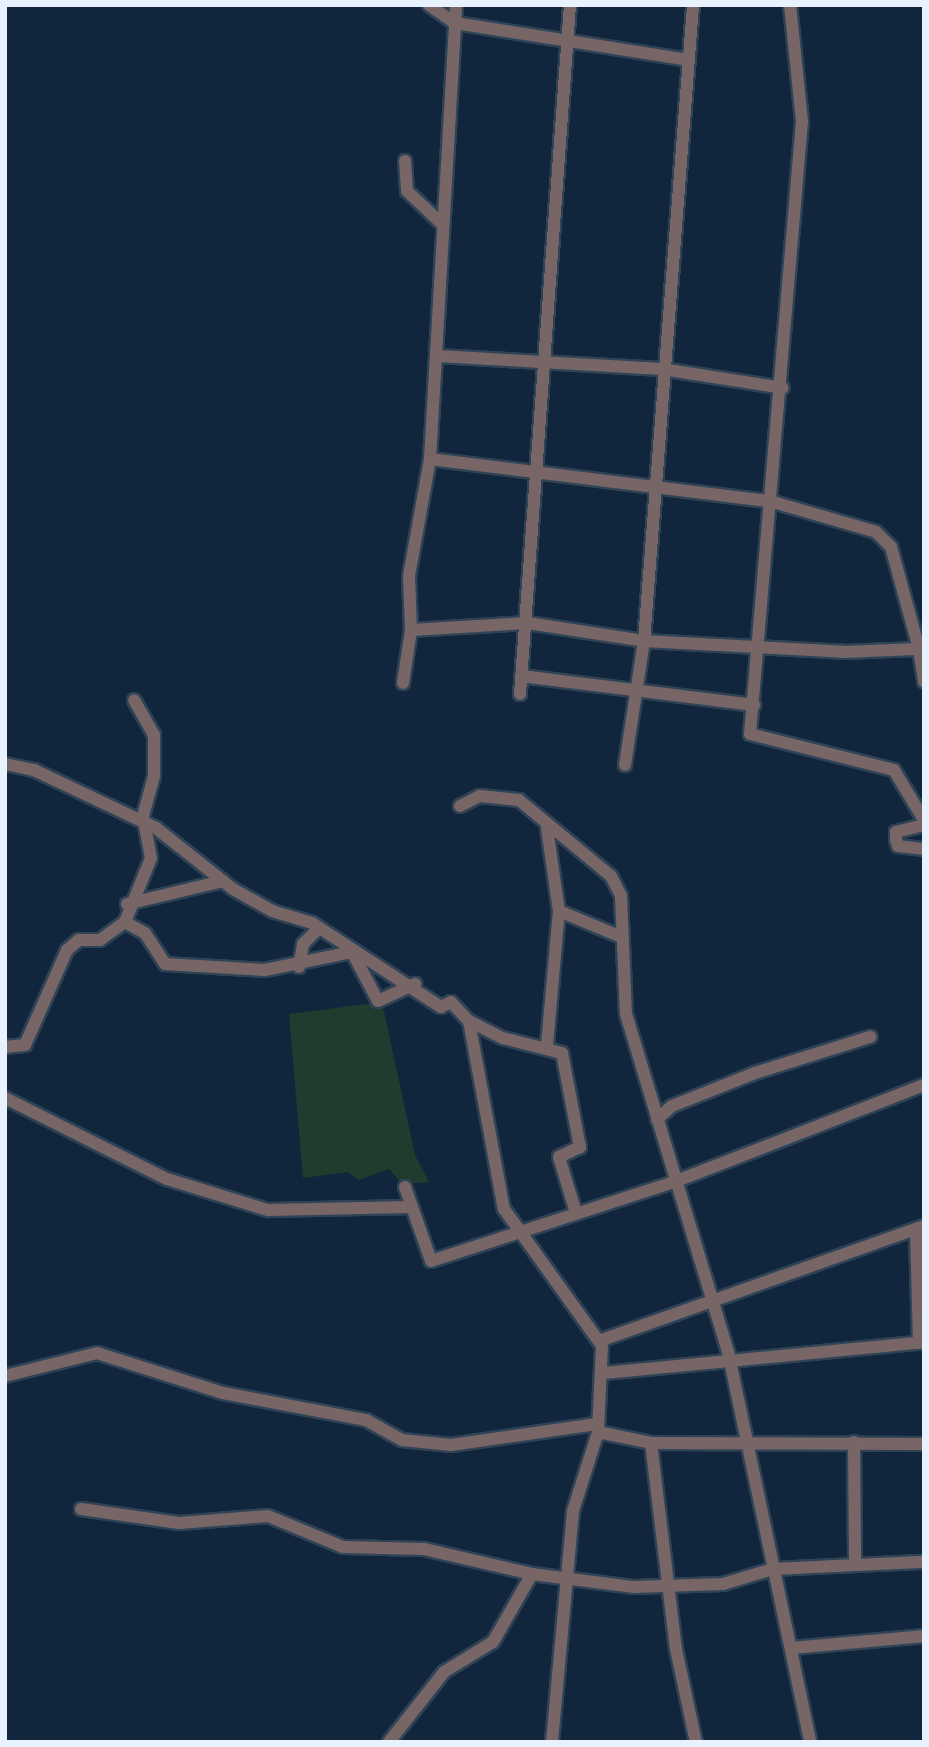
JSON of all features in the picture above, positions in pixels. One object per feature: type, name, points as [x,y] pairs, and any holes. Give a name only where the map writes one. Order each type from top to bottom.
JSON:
[{"type":"street","points":[[429,5],[455,23],[688,60]]},
{"type":"street","points":[[402,683],[411,630],[409,576],[430,459],[438,356],[440,222],[456,5]]},
{"type":"street","points":[[520,694],[528,623],[532,473],[570,5]]},
{"type":"street","points":[[625,765],[639,691],[644,641],[653,484],[693,5]]},
{"type":"street","points":[[790,5],[802,121],[783,388],[752,738],[812,746],[894,770],[924,823],[896,832],[898,846],[924,849]]},
{"type":"street","points":[[405,161],[407,191],[440,222]]},
{"type":"street","points":[[438,356],[540,366],[662,369],[783,388]]},
{"type":"street","points":[[430,459],[532,473],[653,484],[773,502],[884,538],[903,582],[921,653],[924,682]]},
{"type":"street","points":[[411,630],[528,623],[644,641],[921,653]]},
{"type":"street","points":[[521,676],[754,705]]},
{"type":"street","points":[[5,1047],[25,1045],[67,950],[79,940],[100,940],[125,922],[127,904],[151,858],[148,827],[143,816],[154,776],[155,738],[146,711],[134,700]]},
{"type":"street","points":[[5,764],[46,775],[148,827],[223,881],[272,911],[319,928],[352,952],[415,984],[441,1007],[451,1002],[469,1021],[503,1038],[547,1045],[562,1053],[571,1087],[580,1147],[559,1157],[576,1213]]},
{"type":"street","points":[[460,806],[480,796],[519,800],[547,828],[614,881],[624,906],[619,936],[626,1014],[674,1182],[729,1356],[749,1441],[810,1742]]},
{"type":"street","points":[[547,828],[558,911],[547,1045]]},
{"type":"street","points":[[127,904],[223,881]]},
{"type":"street","points":[[558,911],[619,936]]},
{"type":"street","points":[[125,922],[145,933],[165,964],[299,967],[352,952]]},
{"type":"street","points":[[299,967],[303,944],[319,928]]},
{"type":"street","points":[[352,952],[378,1001],[415,984]]},
{"type":"street","points":[[469,1021],[497,1189],[520,1231],[599,1340],[604,1373],[597,1428],[573,1511],[569,1581],[552,1742]]},
{"type":"street","points":[[657,1119],[672,1106],[755,1073],[870,1037]]},
{"type":"street","points":[[405,1187],[431,1261],[674,1182],[924,1085]]},
{"type":"street","points":[[5,1098],[167,1179],[268,1210],[410,1207]]},
{"type":"street","points":[[599,1340],[920,1228],[922,1343],[729,1356],[604,1373]]},
{"type":"street","points":[[5,1376],[97,1353],[223,1393],[366,1420],[402,1440],[451,1445],[597,1428],[651,1443],[749,1441],[924,1444]]},
{"type":"street","points":[[854,1442],[855,1562]]},
{"type":"street","points":[[651,1443],[672,1584],[676,1649],[696,1742]]},
{"type":"street","points":[[81,1509],[179,1524],[268,1516],[343,1548],[424,1549],[569,1581],[723,1584],[773,1569],[855,1562],[924,1562]]},
{"type":"street","points":[[389,1742],[444,1672],[493,1642],[532,1574]]},
{"type":"street","points":[[792,1648],[924,1636]]},
{"type":"green space","points":[[382,1002],[415,1155],[429,1182],[402,1184],[389,1169],[359,1180],[348,1172],[303,1178],[289,1014]]}]
